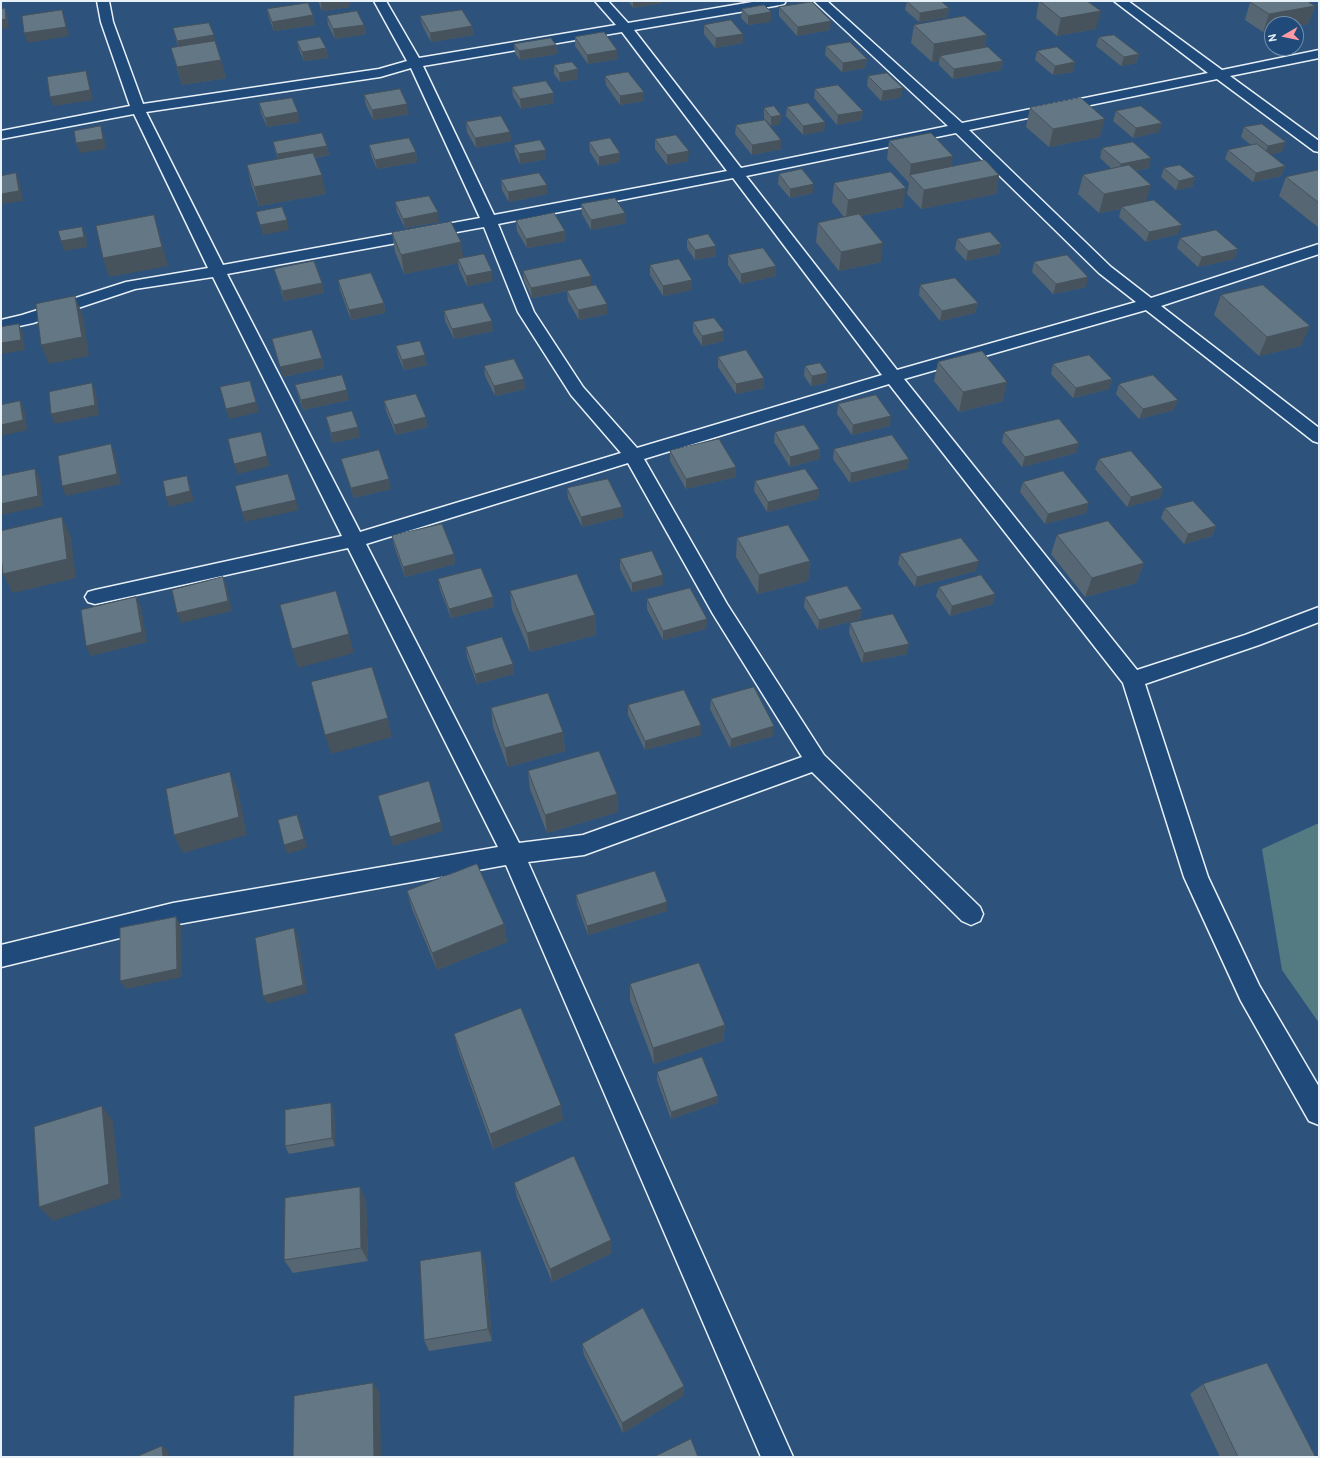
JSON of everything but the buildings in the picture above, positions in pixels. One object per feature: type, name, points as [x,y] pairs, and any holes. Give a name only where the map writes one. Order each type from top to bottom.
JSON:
[{"type":"street","points":[[103,1],[108,22],[138,109],[512,854],[777,1457]]},
{"type":"street","points":[[380,1],[416,63],[489,222],[526,312],[577,390],[633,455],[720,609],[816,761],[971,914]]},
{"type":"street","points":[[601,1],[625,27],[893,377],[1133,680],[1196,878],[1250,993],[1319,1112]]},
{"type":"street","points":[[1,135],[138,109],[380,73],[416,63],[780,1]]},
{"type":"street","points":[[820,1],[959,128],[1106,270],[1319,437]]},
{"type":"street","points":[[1120,1],[1319,148]]},
{"type":"street","points":[[1,325],[27,319],[132,285],[489,222],[738,173],[1319,54]]},
{"type":"street","points":[[95,597],[354,540],[893,377],[1148,304],[1319,249]]},
{"type":"street","points":[[1133,680],[1252,640],[1319,614]]},
{"type":"street","points":[[1,956],[173,914],[512,854],[584,845],[816,761]]},
{"type":"green space","points":[[1319,823],[1319,1023],[1282,970],[1262,849]]}]
